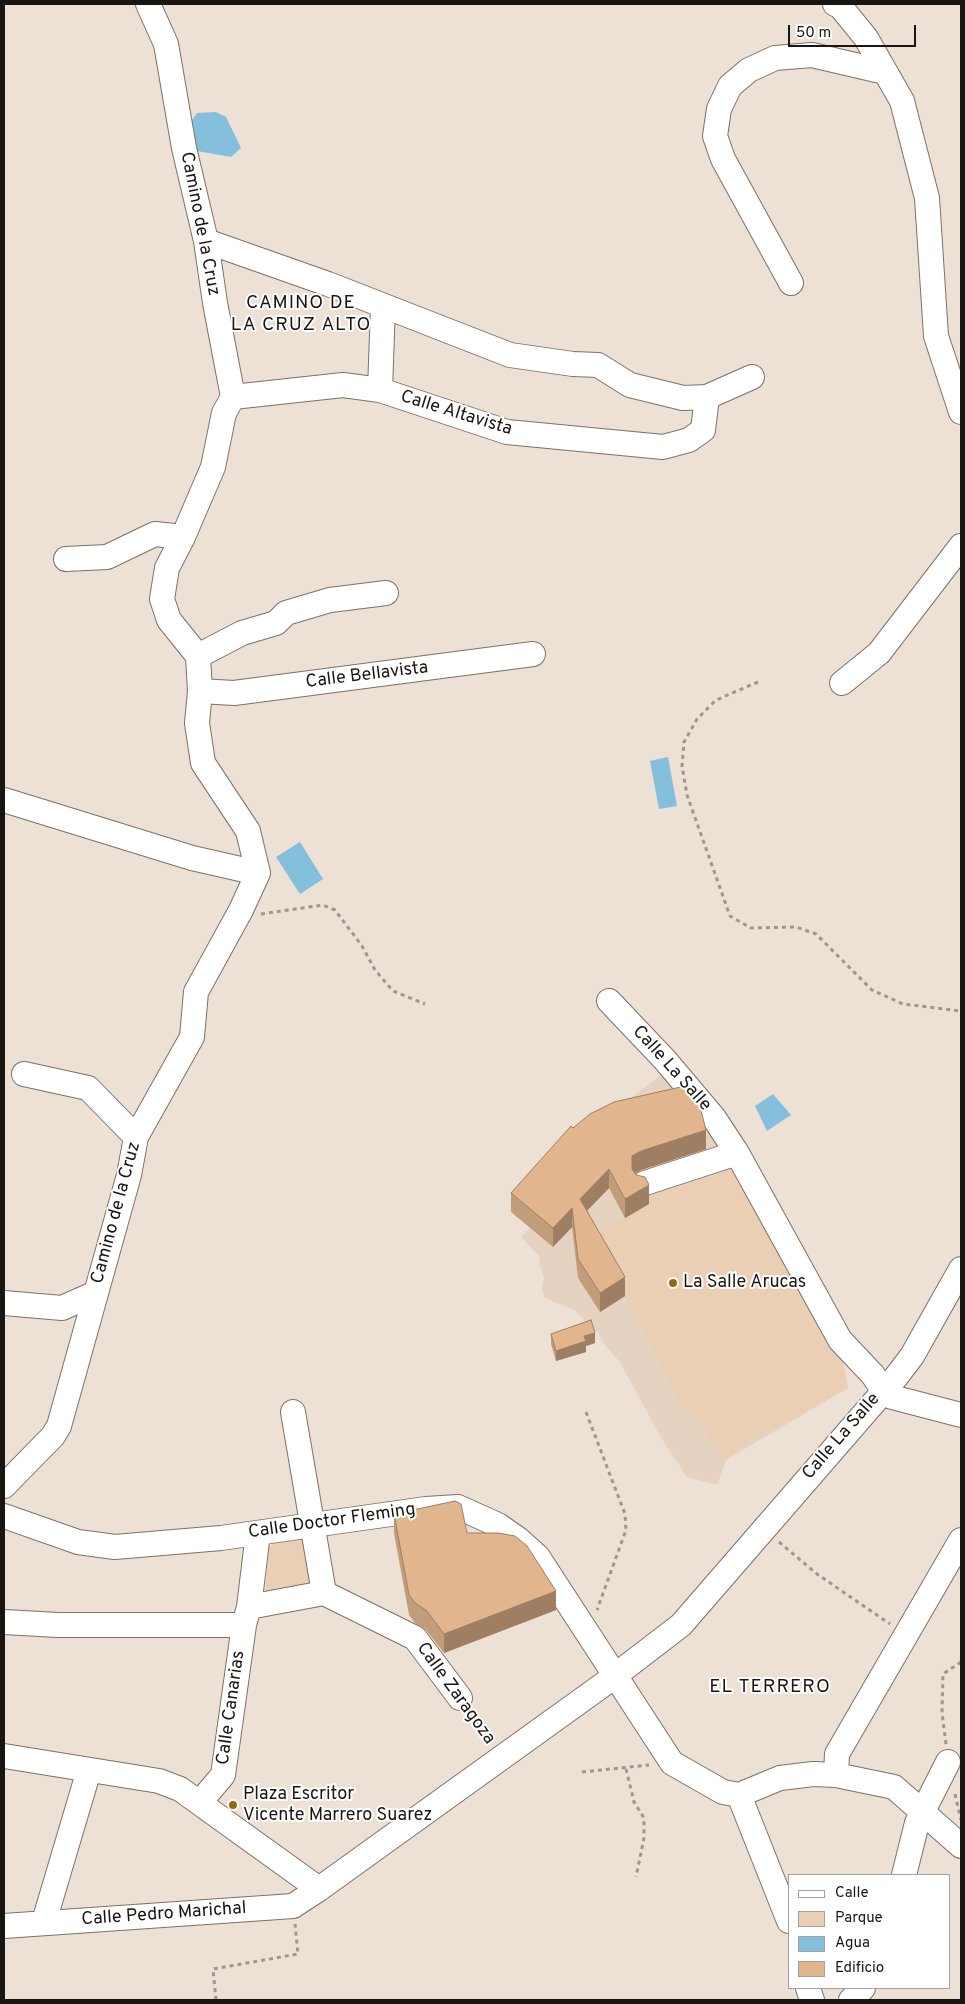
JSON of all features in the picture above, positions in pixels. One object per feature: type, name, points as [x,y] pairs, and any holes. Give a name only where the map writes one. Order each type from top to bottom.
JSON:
[{"type":"street","name":"Camino de la Cruz","points":[[148,4],[166,44],[184,148],[206,241],[233,397]]},
{"type":"street","points":[[835,4],[840,6],[866,38],[902,101],[927,198],[936,336],[961,412]]},
{"type":"street","points":[[792,284],[723,158],[716,136],[719,109],[730,86],[749,70],[775,58],[812,55],[885,72]]},
{"type":"street","points":[[206,241],[510,355],[573,364],[598,365],[630,385],[683,398],[707,397],[752,377]]},
{"type":"street","points":[[380,390],[383,306]]},
{"type":"street","name":"Calle Altavista","points":[[233,397],[343,385],[380,390],[506,432],[663,447],[689,440],[703,430],[707,397]]},
{"type":"street","points":[[4,800],[192,858],[258,873],[248,831],[203,763],[197,723],[200,691],[198,656],[169,620],[162,600],[167,568],[183,538],[214,467],[224,413],[233,397]]},
{"type":"street","points":[[66,560],[107,557],[155,534],[183,538]]},
{"type":"street","points":[[842,683],[879,654],[961,546]]},
{"type":"street","points":[[198,656],[242,633],[276,623],[286,613],[330,600],[386,592]]},
{"type":"street","name":"Calle Bellavista","points":[[200,691],[234,693],[533,654]]},
{"type":"street","name":"Camino de la Cruz","points":[[4,1486],[53,1436],[59,1426],[129,1175],[136,1137],[192,1037],[196,992],[241,910],[258,873]]},
{"type":"street","name":"Calle La Salle","points":[[501,1759],[681,1625],[883,1390],[873,1375],[840,1340],[737,1153],[714,1118],[665,1060],[609,1001]]},
{"type":"street","points":[[24,1074],[88,1088],[136,1137]]},
{"type":"street","points":[[645,1183],[737,1153]]},
{"type":"street","points":[[961,1269],[912,1356],[883,1390],[892,1397],[961,1415]]},
{"type":"street","points":[[4,1303],[62,1308],[96,1293]]},
{"type":"street","points":[[4,1627],[246,1616],[324,1593],[293,1412]]},
{"type":"street","name":"Calle Doctor Fleming","points":[[4,1516],[78,1542],[115,1547],[258,1533],[426,1509],[458,1508],[498,1525],[518,1538],[538,1557],[672,1763]]},
{"type":"street","name":"Calle Canarias","points":[[200,1802],[224,1775],[258,1533]]},
{"type":"street","points":[[836,1775],[837,1754],[961,1540]]},
{"type":"street","name":"Calle Zaragoza","points":[[324,1593],[415,1638],[460,1698]]},
{"type":"street","points":[[4,1756],[158,1781],[180,1789],[319,1889]]},
{"type":"street","name":"Calle Pedro Marichal","points":[[4,1926],[293,1906],[501,1759]]},
{"type":"street","points":[[904,1874],[916,1823],[948,1762]]},
{"type":"street","points":[[672,1763],[723,1792],[739,1795],[780,1778],[813,1774],[836,1775],[894,1786],[961,1846]]},
{"type":"street","points":[[47,1923],[46,1915],[88,1770]]},
{"type":"street","points":[[739,1795],[788,1918]]},
{"type":"street","points":[[851,2000],[862,1989]]},
{"type":"path","points":[[758,682],[716,700],[697,719],[684,742],[682,766],[687,795],[730,916],[751,928],[796,927],[816,934],[872,990],[903,1004],[961,1011]]},
{"type":"path","points":[[241,910],[265,914],[323,905],[335,910],[362,946],[375,970],[393,990],[424,1004]]},
{"type":"path","points":[[586,1412],[625,1514],[626,1530],[589,1634]]},
{"type":"path","points":[[763,1529],[817,1574],[907,1635]]},
{"type":"path","points":[[961,1662],[943,1674],[942,1713],[948,1762],[961,1822]]},
{"type":"path","name":"Calle Zaragoza","points":[[460,1698],[501,1759]]},
{"type":"path","points":[[582,1772],[672,1763]]},
{"type":"path","points":[[626,1769],[634,1802],[644,1818],[644,1838],[636,1877]]},
{"type":"path","points":[[216,2000],[213,1969],[298,1954],[293,1906]]},
{"type":"shaded area","name":"La Salle Arucas","points":[[666,1072],[735,1160],[848,1388],[726,1460],[717,1485],[687,1477],[660,1436],[620,1362],[603,1343],[598,1332],[591,1330],[582,1317],[574,1310],[545,1298],[542,1290],[544,1277],[539,1264],[540,1257],[521,1237],[530,1228],[510,1208],[556,1152]]},
{"type":"green space","points":[[736,1164],[842,1353],[848,1388],[743,1445],[726,1460],[690,1411],[685,1412],[625,1296],[590,1237],[649,1204],[646,1197]]},
{"type":"green space","points":[[303,1535],[316,1581],[308,1592],[265,1595],[269,1548],[277,1541]]},
{"type":"water","points":[[216,112],[226,117],[241,148],[231,157],[197,151],[192,120],[197,113]]},
{"type":"water","points":[[668,757],[677,806],[659,809],[650,761]]},
{"type":"water","points":[[300,842],[323,879],[300,894],[276,857]]},
{"type":"water","points":[[773,1094],[791,1115],[767,1131],[755,1106]]},
{"type":"building","points":[[685,1086],[699,1103],[706,1130],[641,1151],[632,1156],[632,1169],[636,1175],[645,1177],[649,1185],[625,1199],[609,1169],[580,1199],[625,1277],[600,1293],[578,1259],[572,1208],[553,1228],[511,1193],[571,1126],[573,1128],[590,1114],[614,1102]]},
{"type":"building","points":[[591,1320],[595,1333],[584,1336],[586,1341],[556,1351],[551,1334]]},
{"type":"building","points":[[455,1501],[461,1504],[467,1533],[498,1533],[515,1536],[527,1546],[556,1591],[444,1634],[426,1610],[415,1603],[409,1595],[394,1514]]},
{"type":"place","name":"La Salle Arucas","points":[[673,1283]]},
{"type":"place","name":"Plaza Escritor Vicente Marrero Suarez","points":[[233,1805]]},
{"type":"district","name":"CAMINO DE LA CRUZ ALTO","points":[[301,315]]},
{"type":"district","name":"EL TERRERO","points":[[770,1688]]}]
